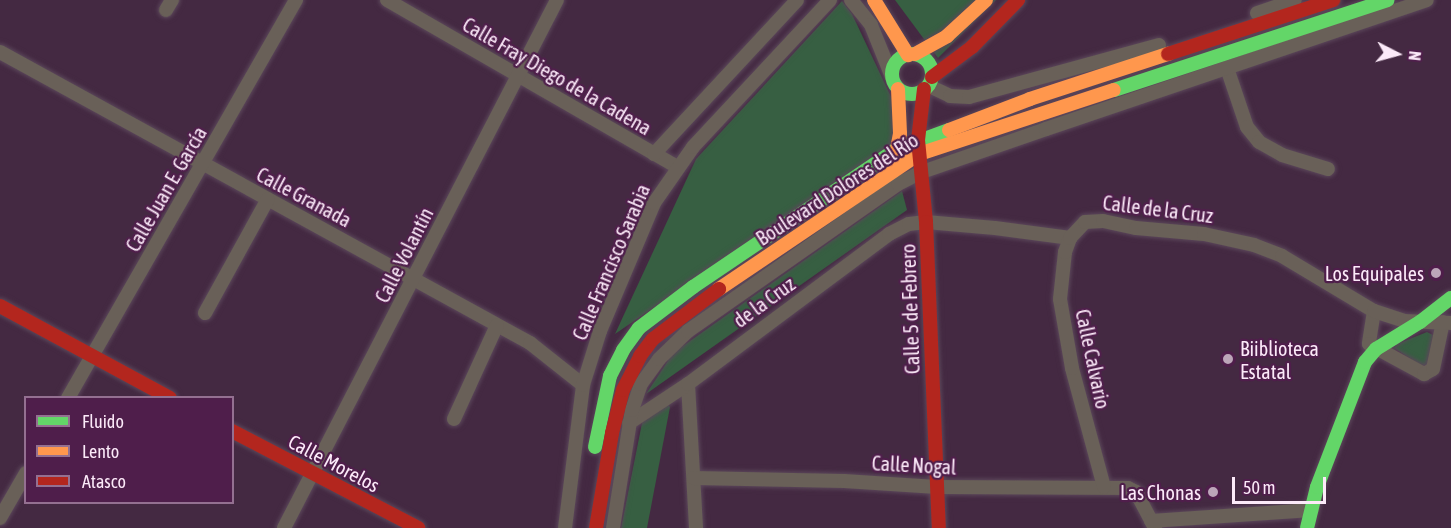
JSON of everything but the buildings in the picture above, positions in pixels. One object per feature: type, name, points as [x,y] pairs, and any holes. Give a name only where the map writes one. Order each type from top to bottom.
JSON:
[{"type":"main road","points":[[874,0],[911,55],[927,61],[928,84]]},
{"type":"main road","points":[[897,149],[900,133],[896,63],[947,36],[986,0]]},
{"type":"main road","points":[[897,90],[911,94],[928,84],[972,47],[1018,0]]},
{"type":"main road","name":"Boulevard Dolores del Río","points":[[596,528],[623,390],[640,356],[653,339],[702,300],[918,147],[1030,99],[1333,0]]},
{"type":"main road","name":"Boulevard Dolores del Río","points":[[592,460],[602,402],[610,376],[623,350],[639,328],[684,293],[897,149],[918,147],[1013,124],[1388,0]]},
{"type":"main road","points":[[1026,82],[1060,91]]},
{"type":"main road","name":"Calle 5 de Febrero","points":[[928,84],[918,147],[926,222],[939,528]]},
{"type":"main road","points":[[897,90],[918,147]]},
{"type":"main road","points":[[1013,124],[1046,129]]},
{"type":"main road","points":[[1308,528],[1317,487],[1360,371],[1376,349],[1420,322],[1451,298]]},
{"type":"main road","points":[[0,306],[166,396]]},
{"type":"main road","name":"Calle Morelos","points":[[234,432],[418,528]]},
{"type":"street","name":"Calle Juan E. García","points":[[69,396],[296,0]]},
{"type":"street","name":"Calle Fray Diego de la Cadena","points":[[387,0],[517,77],[677,167]]},
{"type":"street","name":"Calle Volantín","points":[[284,528],[557,0]]},
{"type":"street","points":[[654,154],[797,0]]},
{"type":"street","name":"Calle Francisco Sarabia","points":[[565,528],[583,385],[600,331],[654,203],[677,167],[830,0]]},
{"type":"street","points":[[851,0],[871,25],[897,90]]},
{"type":"street","points":[[928,84],[940,93],[964,98],[1155,47],[1295,0]]},
{"type":"street","points":[[613,528],[629,423],[641,384],[651,368],[688,331],[898,184],[922,172],[1427,0]]},
{"type":"street","name":"Calle Granada","points":[[0,52],[530,343],[583,385]]},
{"type":"street","points":[[1227,68],[1247,127],[1259,142],[1282,155],[1328,169]]},
{"type":"street","points":[[205,313],[268,199]]},
{"type":"street","name":"Calle de la Cruz","points":[[1070,238],[1079,226],[1091,221],[1229,238],[1282,256],[1374,311],[1404,321],[1447,323]]},
{"type":"street","points":[[926,222],[1070,238]]},
{"type":"street","name":"de la Cruz","points":[[629,423],[688,384],[889,234],[909,224],[926,222]]},
{"type":"street","name":"Calle Calvario","points":[[1070,238],[1062,273],[1060,299],[1065,333],[1104,487]]},
{"type":"street","points":[[1374,311],[1368,340],[1376,349],[1421,374],[1428,374],[1433,369],[1447,323]]},
{"type":"street","points":[[454,419],[496,324]]},
{"type":"street","points":[[688,384],[696,528]]},
{"type":"street","points":[[0,518],[24,476]]},
{"type":"street","name":"Calle Nogal","points":[[694,478],[843,481],[937,488],[1104,487],[1131,489],[1153,524]]},
{"type":"street","points":[[1153,524],[1312,510]]},
{"type":"green space","points":[[895,0],[996,0],[938,58]]},
{"type":"green space","points":[[842,1],[852,14],[894,103],[899,140],[615,334],[696,159]]},
{"type":"green space","points":[[902,191],[907,210],[646,394],[673,353]]},
{"type":"green space","points":[[1427,332],[1433,335],[1427,365],[1422,366],[1394,348],[1397,344]]},
{"type":"green space","points":[[666,402],[670,407],[647,528],[621,528],[643,418]]},
{"type":"traffic: fast","points":[[1114,90],[1388,0]]},
{"type":"traffic: fast","points":[[912,54],[926,60],[932,74],[926,88],[912,94],[898,88],[892,74],[898,60],[912,54]]},
{"type":"traffic: fast","points":[[595,447],[610,376],[623,350],[639,328],[693,287],[897,149],[949,130]]},
{"type":"traffic: fast","points":[[1307,528],[1317,487],[1365,362],[1376,349],[1420,322],[1451,298]]},
{"type":"traffic: slow","points":[[874,0],[908,55]]},
{"type":"traffic: slow","points":[[915,54],[947,36],[986,0]]},
{"type":"traffic: slow","points":[[949,130],[1030,99],[1168,54]]},
{"type":"traffic: slow","points":[[897,149],[900,133],[898,89]]},
{"type":"traffic: slow","points":[[719,289],[919,154],[1114,90]]},
{"type":"traffic: jam","points":[[932,77],[972,47],[1018,0]]},
{"type":"traffic: jam","points":[[1168,54],[1333,0]]},
{"type":"traffic: jam","points":[[924,89],[918,140],[926,222],[939,528]]},
{"type":"traffic: jam","points":[[596,528],[612,433],[623,390],[640,356],[653,339],[719,289]]},
{"type":"traffic: jam","points":[[0,306],[166,396]]},
{"type":"traffic: jam","points":[[234,432],[418,528]]},
{"type":"place","name":"Los Equipales","points":[[1436,273]]},
{"type":"place","name":"Biiblioteca Estatal","points":[[1228,359]]},
{"type":"place","name":"Las Chonas","points":[[1213,492]]}]
